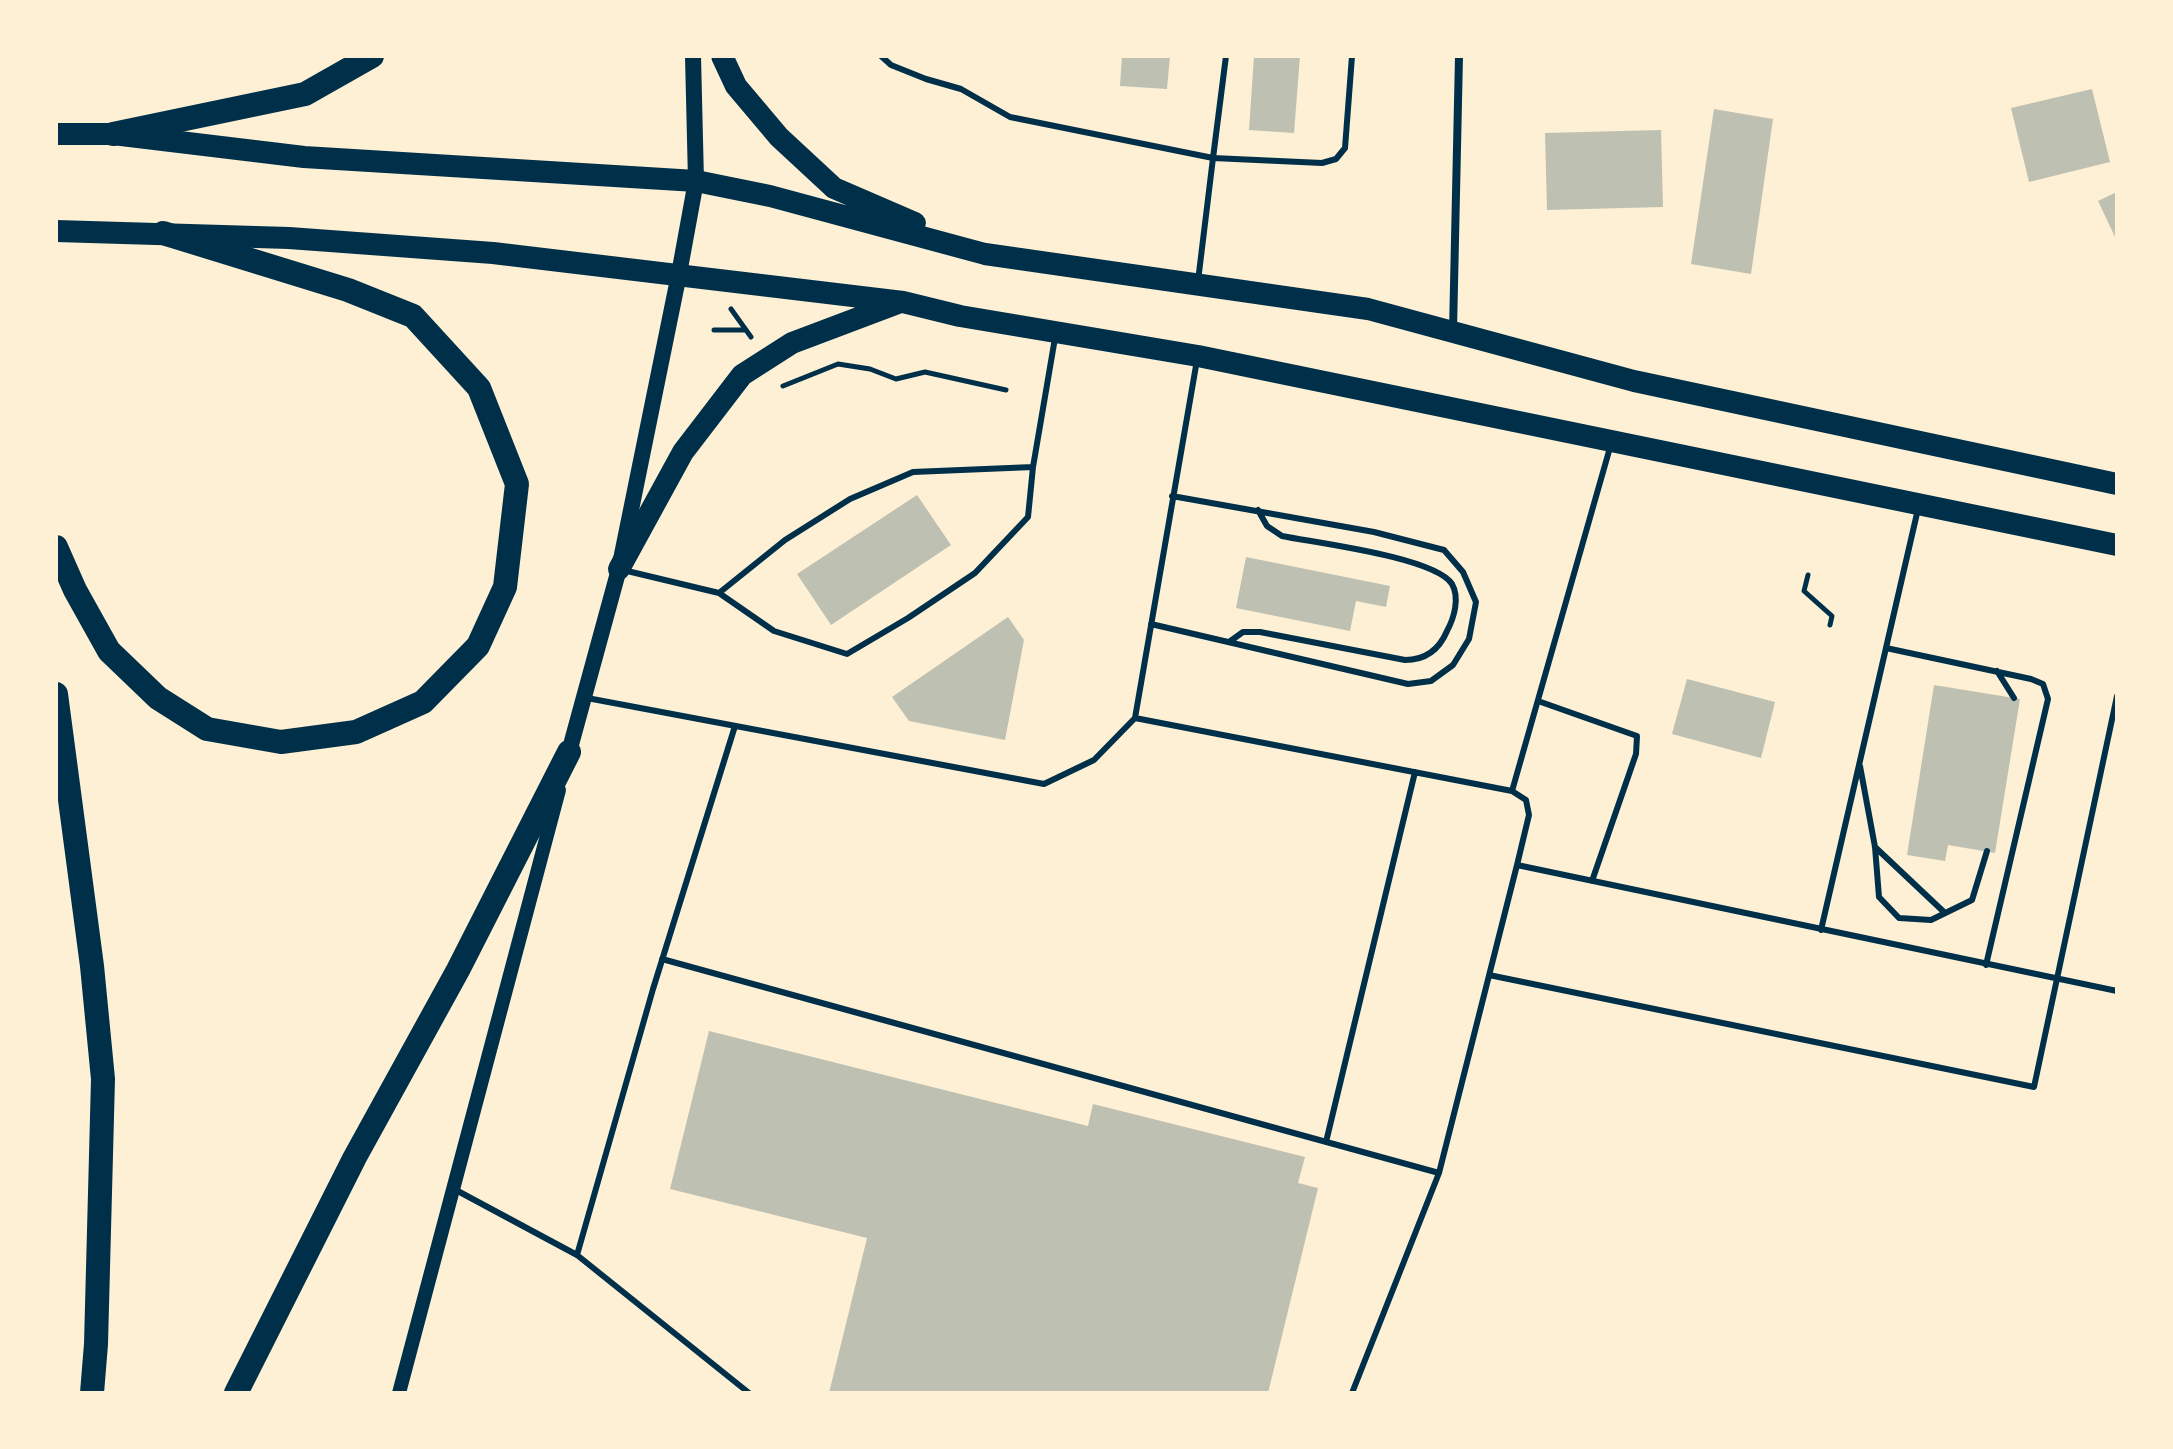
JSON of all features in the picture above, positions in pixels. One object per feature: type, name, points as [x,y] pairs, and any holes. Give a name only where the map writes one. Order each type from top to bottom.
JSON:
[{"type":"highway","points":[[108,134],[305,94],[372,56]]},
{"type":"highway","points":[[722,56],[736,86],[779,137],[834,188],[985,254]]},
{"type":"highway","points":[[56,134],[108,134],[304,157],[696,181],[770,196],[985,254],[1368,309],[1634,381],[2117,484]]},
{"type":"highway","points":[[56,231],[289,238],[493,253],[903,302],[960,316],[1198,356],[2117,545]]},
{"type":"highway","points":[[56,547],[75,590],[109,651],[158,698],[207,729],[281,742],[356,732],[423,702],[478,646],[505,587],[517,484],[479,388],[413,316],[333,285],[163,233]]},
{"type":"highway","points":[[619,569],[683,452],[742,375],[792,343],[903,302]]},
{"type":"highway","points":[[56,694],[92,966],[103,1079],[92,1393]]},
{"type":"highway","points":[[236,1393],[355,1157],[458,970],[569,752]]},
{"type":"main road","points":[[569,752],[619,569],[696,181],[693,56]]},
{"type":"street","points":[[1453,332],[1459,56]]},
{"type":"street","points":[[399,1393],[569,752]]},
{"type":"lane","points":[[881,56],[891,65],[961,89],[1010,117],[1213,158],[1322,163],[1336,159],[1345,148],[1352,56]]},
{"type":"lane","points":[[1198,284],[1226,56]]},
{"type":"lane","points":[[619,569],[719,593],[774,631],[847,654],[975,573],[1028,517],[1033,467],[1056,332]]},
{"type":"lane","points":[[584,697],[1044,784],[1094,760],[1135,718],[1198,356]]},
{"type":"lane","points":[[1512,791],[1612,441]]},
{"type":"lane","points":[[719,593],[798,532],[850,499],[913,472],[1033,467]]},
{"type":"lane","points":[[1151,624],[1408,684],[1431,681],[1453,665],[1469,639],[1476,602],[1463,572],[1444,550],[1374,532],[1172,496]]},
{"type":"lane","points":[[1821,930],[1919,503]]},
{"type":"lane","points":[[1229,642],[1243,632],[1260,632],[1405,660],[1421,660],[1443,642],[1453,619],[1456,596],[1452,584],[1441,573],[1401,558],[1282,536],[1267,526],[1258,510]]},
{"type":"lane","points":[[1886,648],[2043,684],[2048,699],[1986,965]]},
{"type":"lane","points":[[1997,671],[2014,698]]},
{"type":"lane","points":[[1489,975],[2034,1087],[2117,696]]},
{"type":"lane","points":[[1538,701],[1637,736],[1636,754],[1592,881]]},
{"type":"lane","points":[[1135,718],[1512,791],[1526,800],[1529,815],[1439,1173],[1352,1393]]},
{"type":"lane","points":[[577,1255],[662,959],[735,726]]},
{"type":"lane","points":[[1859,763],[1875,847],[1879,897],[1899,918],[1931,920],[1972,900],[1987,851]]},
{"type":"lane","points":[[1326,1142],[1415,772]]},
{"type":"lane","points":[[1875,847],[1945,913]]},
{"type":"lane","points":[[1517,865],[2117,991]]},
{"type":"lane","points":[[662,959],[1439,1173]]},
{"type":"lane","points":[[454,1189],[577,1255],[749,1393]]},
{"type":"path","points":[[730,309],[758,347]]},
{"type":"path","points":[[714,330],[746,330]]},
{"type":"path","points":[[779,387],[838,364],[870,369],[896,379],[925,372],[1006,390]]},
{"type":"path","points":[[1808,575],[1804,591],[1832,616],[1830,625]]},
{"type":"building","points":[[1122,56],[1170,56],[1167,89],[1120,86]]},
{"type":"building","points":[[1254,56],[1300,56],[1294,133],[1249,130]]},
{"type":"building","points":[[2092,89],[2110,162],[2029,182],[2011,108]]},
{"type":"building","points":[[1714,109],[1773,119],[1751,274],[1691,264]]},
{"type":"building","points":[[1661,130],[1663,207],[1547,210],[1545,133]]},
{"type":"building","points":[[2117,192],[2117,241],[2098,201]]},
{"type":"building","points":[[917,495],[951,545],[831,625],[797,574]]},
{"type":"building","points":[[1246,557],[1390,586],[1386,607],[1356,601],[1350,631],[1236,608]]},
{"type":"building","points":[[1008,617],[1024,640],[1005,740],[909,721],[892,697]]},
{"type":"building","points":[[1687,679],[1775,702],[1761,758],[1672,734]]},
{"type":"building","points":[[1934,685],[2020,699],[1995,853],[1948,845],[1945,861],[1907,855]]},
{"type":"building","points":[[709,1031],[1088,1126],[1093,1104],[1305,1157],[1298,1183],[1318,1188],[1268,1393],[829,1393],[867,1238],[670,1189]]}]
